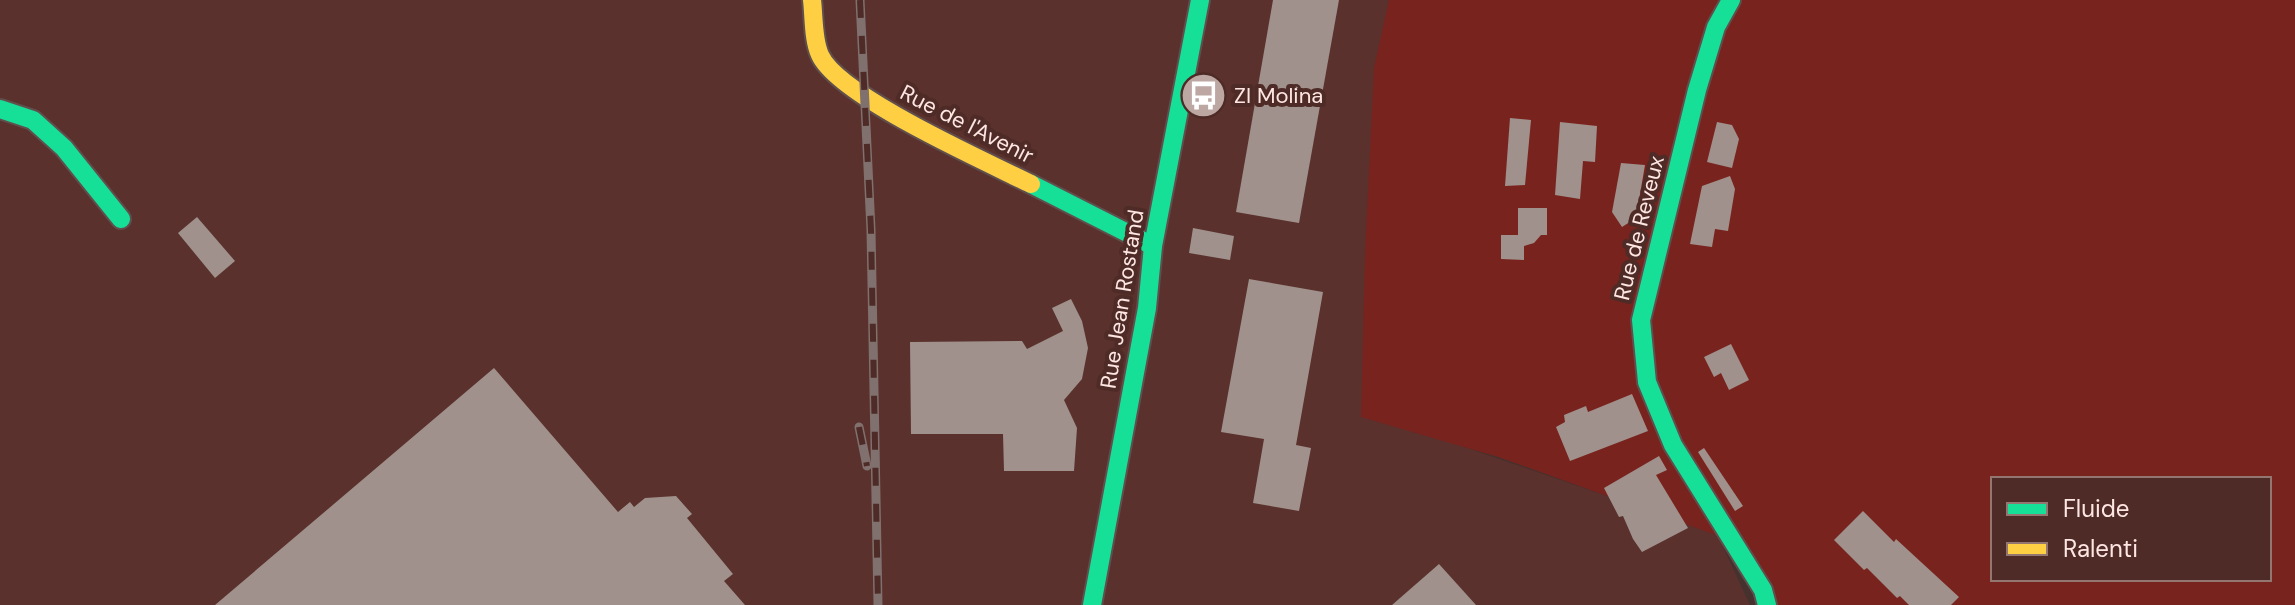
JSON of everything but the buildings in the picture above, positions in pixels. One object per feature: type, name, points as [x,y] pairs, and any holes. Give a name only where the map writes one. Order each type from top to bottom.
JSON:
[{"type":"street","name":"Rue de l'Avenir","points":[[812,0],[819,54],[830,71],[863,96],[923,130],[1153,246]]},
{"type":"street","name":"Rue Jean Rostand","points":[[1092,605],[1147,308],[1153,246],[1200,0]]},
{"type":"street","name":"Rue de Reveux","points":[[1731,0],[1716,27],[1697,90],[1641,320],[1647,382],[1673,445],[1763,590],[1767,605]]},
{"type":"street","points":[[0,109],[33,120],[64,148],[121,219]]},
{"type":"shaded area","points":[[0,0],[1398,0],[1363,412],[1717,534],[1750,605],[0,605]]},
{"type":"shaded area","points":[[1389,0],[2295,0],[2295,605],[1771,605],[1716,535],[1498,457],[1361,417],[1374,68]]},
{"type":"railway","points":[[860,0],[871,230],[878,605]]},
{"type":"railway","points":[[859,427],[867,466]]},
{"type":"traffic: fast","points":[[1092,605],[1147,308],[1153,246],[1200,0]]},
{"type":"traffic: fast","points":[[1731,0],[1716,27],[1697,90],[1641,320],[1647,382],[1673,445],[1763,590],[1767,605]]},
{"type":"traffic: fast","points":[[0,109],[33,120],[64,148],[121,219]]},
{"type":"traffic: fast","points":[[1031,184],[1153,246]]},
{"type":"traffic: slow","points":[[812,0],[818,49],[832,71],[854,89],[916,127],[1031,184]]},
{"type":"place","name":"ZI Molina","points":[[1203,95]]}]
